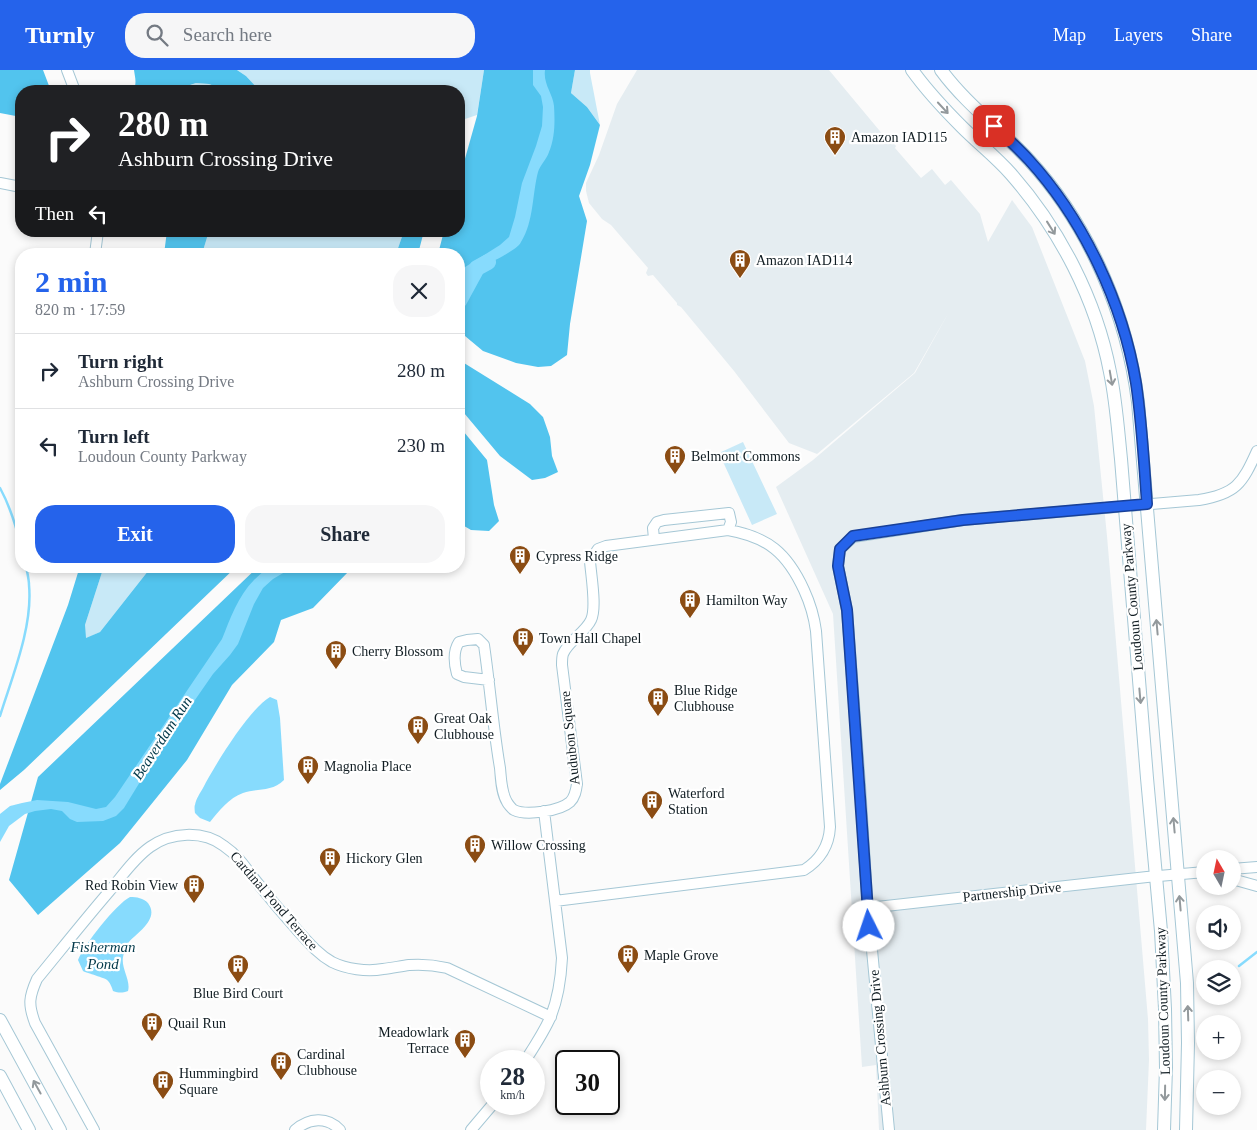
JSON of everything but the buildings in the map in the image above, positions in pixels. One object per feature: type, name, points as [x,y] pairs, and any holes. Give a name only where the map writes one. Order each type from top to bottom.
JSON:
[{"type":"main road","name":"Loudoun County Parkway","points":[[912,70],[943,108],[1011,174],[1046,219],[1075,269],[1088,298],[1105,350],[1117,421],[1161,931],[1166,1068],[1164,1130]]},
{"type":"main road","name":"Loudoun County Parkway","points":[[941,70],[954,86],[1017,147],[1042,175],[1075,220],[1093,254],[1117,311],[1132,365],[1138,402],[1147,504],[1188,1009],[1186,1130]]},
{"type":"main road","points":[[0,1020],[60,1130]]},
{"type":"main road","points":[[0,1076],[29,1130]]},
{"type":"street","points":[[67,70],[73,85]]},
{"type":"street","points":[[0,183],[15,186]]},
{"type":"street","name":"Ashburn Crossing Drive","points":[[888,1130],[868,908],[847,610],[838,566],[840,549],[853,536],[963,520],[1219,497],[1235,488],[1246,475],[1257,451]]},
{"type":"street","points":[[555,901],[804,870],[812,865],[821,854],[829,837],[815,624],[810,604],[797,575],[783,557],[767,543],[744,533],[728,530],[731,522],[729,512],[682,517],[658,522],[652,528],[654,539]]},
{"type":"street","name":"Audubon Square","points":[[489,680],[464,678],[457,674],[455,648],[459,642],[478,639],[484,645],[489,680],[503,794],[507,802],[514,810],[532,812],[564,806],[575,796],[577,784],[562,666],[563,653],[586,629],[592,619],[594,609],[590,561],[598,549],[606,546],[728,530]]},
{"type":"street","points":[[532,1050],[551,1017],[560,982],[562,958],[544,811]]},
{"type":"street","name":"Cardinal Pond Terrace","points":[[94,1130],[35,1023],[30,1000],[32,990],[37,979],[135,861],[150,847],[178,835],[190,834],[209,838],[223,844],[235,854],[282,913],[316,950],[332,962],[345,967],[364,970],[381,970],[415,965],[447,968],[551,1017]]},
{"type":"street","points":[[1241,868],[1257,867]]},
{"type":"street","name":"Partnership Drive","points":[[868,908],[1196,873]]},
{"type":"street","points":[[1241,882],[1257,886]]},
{"type":"street","points":[[471,1130],[484,1115]]},
{"type":"street","points":[[295,1130],[312,1120],[321,1120],[330,1122],[340,1130]]},
{"type":"shaded area","points":[[0,70],[43,70],[49,85],[15,85],[15,116],[0,113]]},
{"type":"shaded area","points":[[134,70],[237,70],[254,85],[196,83],[190,85],[135,85]]},
{"type":"shaded area","points":[[237,70],[484,70],[477,115],[465,119],[465,85],[254,85]]},
{"type":"shaded area","points":[[484,70],[575,70],[571,93],[587,107],[600,125],[590,165],[579,196],[587,221],[570,324],[567,355],[551,366],[538,367],[516,363],[483,351],[465,336],[465,248],[440,248],[442,237],[465,237],[465,159],[477,116]]},
{"type":"shaded area","points":[[575,70],[590,70],[600,125],[587,107],[571,93]]},
{"type":"shaded area","points":[[637,70],[829,70],[889,142],[891,140],[896,146],[895,148],[921,178],[932,169],[945,185],[951,180],[980,214],[988,242],[1012,200],[1032,227],[1085,361],[1094,406],[1107,536],[1148,1019],[1149,1060],[1146,1130],[879,1130],[876,1065],[862,1067],[833,614],[776,487],[813,460],[915,373],[949,312],[914,373],[817,454],[789,443],[734,371],[681,307],[677,305],[653,275],[648,276],[646,273],[648,268],[611,225],[602,219],[589,203],[586,183],[599,155],[617,104]]},
{"type":"shaded area","points":[[196,83],[212,85],[190,85]]},
{"type":"shaded area","points":[[166,237],[207,237],[204,248],[165,248]]},
{"type":"shaded area","points":[[207,237],[402,237],[398,248],[204,248]]},
{"type":"shaded area","points":[[402,237],[422,237],[420,248],[398,248]]},
{"type":"shaded area","points":[[465,364],[530,404],[543,417],[550,437],[552,456],[558,472],[545,478],[532,480],[500,456],[465,414]]},
{"type":"shaded area","points":[[465,433],[487,460],[494,505],[499,521],[489,531],[471,530],[465,526]]},
{"type":"shaded area","points":[[743,442],[777,514],[752,525],[719,453]]},
{"type":"shaded area","points":[[78,573],[102,573],[85,625],[86,638],[100,632],[146,573],[230,573],[24,770],[0,790],[0,784],[68,605]]},
{"type":"shaded area","points":[[102,573],[146,573],[100,632],[85,639],[85,625]]},
{"type":"shaded area","points":[[252,573],[347,573],[313,608],[281,620],[274,642],[232,685],[187,760],[120,843],[38,915],[9,880],[38,777]]},
{"type":"water","points":[[533,70],[545,70],[545,80],[553,102],[554,123],[551,147],[538,172],[531,217],[518,246],[476,272],[465,288],[465,267],[500,245],[509,237],[522,183],[542,126],[543,107],[541,96],[533,85]]},
{"type":"water","points":[[262,573],[283,573],[263,588],[254,604],[238,644],[213,674],[154,759],[124,808],[116,816],[103,821],[77,822],[70,819],[62,811],[51,809],[35,811],[25,814],[9,826],[0,842],[0,814],[10,806],[37,800],[68,802],[96,809],[106,807],[115,797],[222,639],[243,593]]},
{"type":"water","points":[[270,697],[277,700],[284,780],[270,788],[249,791],[238,795],[225,805],[210,822],[200,818],[195,813],[195,806],[208,778],[252,713]]},
{"type":"water","name":"Fisherman Pond","points":[[130,897],[146,901],[151,909],[151,915],[146,925],[126,947],[123,955],[123,966],[129,987],[128,991],[119,992],[113,991],[106,979],[83,971],[78,960],[101,926]]},
{"type":"waterway","name":"Beaverdam Run","points":[[465,290],[477,268],[488,262]]},
{"type":"waterway","points":[[0,488],[15,526]]},
{"type":"waterway","points":[[0,716],[25,635],[29,601],[27,573]]},
{"type":"waterway","points":[[1241,964],[1257,952]]},
{"type":"place","name":"Amazon IAD115","points":[[835,156]]},
{"type":"place","name":"Amazon IAD114","points":[[740,279]]},
{"type":"place","name":"Belmont Commons","points":[[675,475]]},
{"type":"place","name":"Cypress Ridge","points":[[520,575]]},
{"type":"place","name":"Hamilton Way","points":[[690,619]]},
{"type":"place","name":"Town Hall Chapel","points":[[523,657]]},
{"type":"place","name":"Cherry Blossom","points":[[336,670]]},
{"type":"place","name":"Blue Ridge Clubhouse","points":[[658,717]]},
{"type":"place","name":"Great Oak Clubhouse","points":[[418,745]]},
{"type":"place","name":"Magnolia Place","points":[[308,785]]},
{"type":"place","name":"Waterford Station","points":[[652,820]]},
{"type":"place","name":"Willow Crossing","points":[[475,864]]},
{"type":"place","name":"Hickory Glen","points":[[330,877]]},
{"type":"place","name":"Red Robin View","points":[[194,904]]},
{"type":"place","name":"Maple Grove","points":[[628,974]]},
{"type":"place","name":"Blue Bird Court","points":[[238,984]]},
{"type":"place","name":"Quail Run","points":[[152,1042]]},
{"type":"place","name":"Meadowlark Terrace","points":[[465,1059]]},
{"type":"place","name":"Cardinal Clubhouse","points":[[281,1081]]},
{"type":"place","name":"Hummingbird Square","points":[[163,1100]]},
{"type":"route","points":[[869,926],[847,610],[838,566],[840,549],[853,536],[871,535],[963,520],[1147,504],[1136,383],[1123,329],[1110,293],[1085,238],[1066,207],[1030,160],[994,126]]}]
